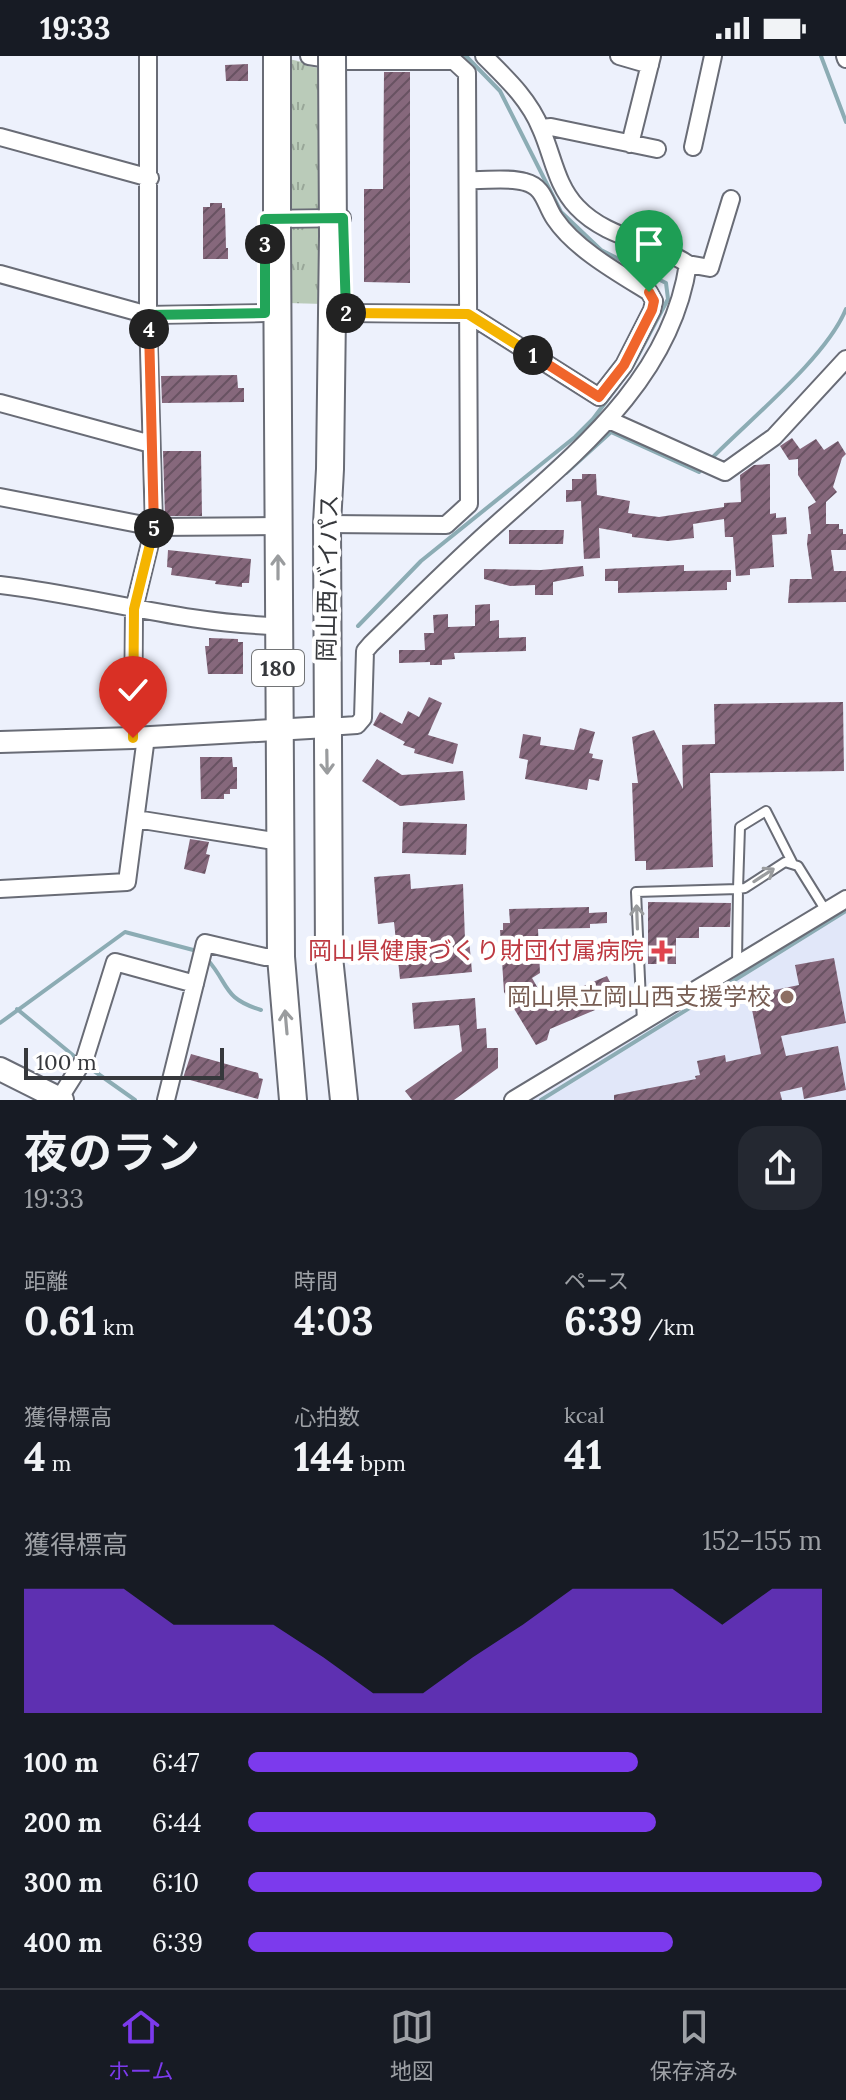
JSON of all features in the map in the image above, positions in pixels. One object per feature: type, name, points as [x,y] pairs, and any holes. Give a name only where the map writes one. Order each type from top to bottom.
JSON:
[{"type":"highway","name":"岡山西バイパス","points":[[277,56],[271,227],[278,526],[281,957],[293,1100]]},
{"type":"highway","name":"岡山西バイパス","points":[[338,58],[338,227],[327,524],[327,727],[329,957],[344,1100]]},
{"type":"main road","points":[[0,1069],[60,1099]]},
{"type":"street","points":[[0,889],[127,882],[136,819],[140,737],[134,609],[154,527],[148,315],[148,56]]},
{"type":"street","points":[[266,56],[271,227],[265,313],[269,436],[277,478]]},
{"type":"street","points":[[309,56],[454,61],[467,73],[469,504],[446,525],[327,524]]},
{"type":"street","points":[[484,56],[522,95],[541,128],[561,185],[577,207],[593,221],[688,264],[710,268],[731,199]]},
{"type":"street","points":[[619,56],[651,60],[630,144]]},
{"type":"street","points":[[693,147],[713,56]]},
{"type":"street","points":[[541,128],[551,127],[657,149]]},
{"type":"street","points":[[0,137],[150,178]]},
{"type":"street","points":[[344,313],[468,314],[599,397],[624,365],[654,301],[649,292],[595,258],[556,220],[543,193],[535,187],[524,181],[468,180]]},
{"type":"street","points":[[271,227],[338,227],[344,313],[344,433],[330,469]]},
{"type":"street","points":[[0,742],[357,725],[363,718],[365,651],[453,564],[609,420],[656,356],[677,311],[688,264]]},
{"type":"street","points":[[0,274],[148,315],[265,313]]},
{"type":"street","points":[[609,420],[725,472],[774,437],[846,359]]},
{"type":"street","points":[[0,403],[151,444]]},
{"type":"street","points":[[0,497],[154,527],[278,526]]},
{"type":"street","points":[[0,585],[134,609],[278,626]]},
{"type":"street","points":[[136,819],[262,842],[280,842]]},
{"type":"street","points":[[513,1100],[846,899]]},
{"type":"street","points":[[166,1100],[205,943],[265,957],[281,957]]},
{"type":"street","points":[[60,1099],[82,1062],[115,962],[195,984]]},
{"type":"lane","points":[[737,965],[740,827],[766,811],[792,862],[798,866],[826,911]]},
{"type":"lane","points":[[642,1023],[636,892],[745,888],[785,862],[792,862]]},
{"type":"shaded area","points":[[846,903],[846,1100],[526,1100]]},
{"type":"green space","points":[[285,58],[318,68],[320,65],[323,211],[287,211]]},
{"type":"green space","points":[[287,226],[323,226],[324,304],[287,303]]},
{"type":"building","points":[[248,64],[248,81],[226,81],[225,65]]},
{"type":"building","points":[[384,72],[410,72],[410,283],[364,282],[364,189],[383,189]]},
{"type":"building","points":[[210,203],[222,203],[222,208],[225,208],[228,259],[203,259],[203,207],[210,207]]},
{"type":"building","points":[[237,375],[238,388],[244,388],[244,402],[162,403],[161,376]]},
{"type":"building","points":[[792,438],[800,449],[816,439],[824,450],[838,441],[846,454],[833,487],[837,492],[826,502],[826,524],[839,524],[839,529],[846,534],[846,550],[831,550],[834,571],[846,571],[846,602],[788,603],[790,579],[812,579],[807,544],[808,534],[811,534],[808,507],[816,502],[798,475],[798,459],[789,460],[780,446]]},
{"type":"building","points":[[163,451],[201,451],[202,516],[165,516]]},
{"type":"building","points":[[770,464],[770,514],[776,513],[776,518],[786,517],[787,534],[772,535],[774,567],[750,569],[750,575],[736,576],[733,537],[725,537],[724,519],[693,524],[694,538],[668,541],[632,537],[632,534],[599,528],[600,558],[584,559],[581,501],[566,502],[566,490],[572,490],[572,479],[582,479],[582,474],[596,474],[597,495],[630,501],[628,513],[659,517],[741,502],[740,475],[754,465]]},
{"type":"building","points":[[509,530],[564,530],[563,544],[509,544]]},
{"type":"building","points":[[168,550],[251,559],[249,583],[242,583],[242,587],[171,575],[172,568],[167,567]]},
{"type":"building","points":[[684,565],[684,571],[731,570],[731,582],[727,582],[727,590],[618,593],[618,581],[605,581],[605,569]]},
{"type":"building","points":[[583,566],[584,576],[553,582],[553,595],[535,595],[535,585],[510,586],[484,579],[484,569],[541,570]]},
{"type":"building","points":[[490,604],[490,621],[499,620],[499,638],[526,637],[526,651],[454,653],[455,659],[442,660],[442,665],[430,665],[430,662],[399,663],[399,650],[425,650],[424,633],[434,633],[433,615],[448,614],[448,627],[475,626],[475,605]]},
{"type":"building","points":[[209,638],[243,642],[243,674],[208,674],[205,646],[209,646]]},
{"type":"building","points":[[429,697],[442,703],[428,735],[458,744],[453,764],[414,753],[415,749],[403,745],[405,742],[373,725],[380,712],[402,724],[408,711],[419,717]]},
{"type":"building","points":[[843,702],[844,771],[710,773],[713,867],[646,870],[646,861],[635,861],[632,783],[638,783],[632,737],[654,730],[683,789],[682,745],[715,744],[714,704]]},
{"type":"building","points":[[580,728],[595,732],[589,753],[593,754],[592,758],[603,760],[599,781],[589,779],[587,790],[525,779],[528,760],[519,758],[523,734],[541,737],[540,745],[574,750]]},
{"type":"building","points":[[200,757],[232,757],[233,767],[237,767],[237,789],[230,789],[230,794],[224,794],[224,799],[201,799]]},
{"type":"building","points":[[377,759],[402,775],[463,771],[465,800],[400,806],[362,781]]},
{"type":"building","points":[[403,822],[467,824],[466,855],[402,853]]},
{"type":"building","points":[[190,839],[209,842],[206,854],[210,855],[205,874],[184,869]]},
{"type":"building","points":[[410,874],[411,889],[463,884],[465,940],[469,939],[472,972],[400,979],[394,922],[378,924],[374,877]]},
{"type":"building","name":"岡山県健康づくり財団付属病院","points":[[648,902],[731,903],[730,927],[699,927],[699,938],[676,938],[676,964],[648,964]]},
{"type":"building","points":[[589,907],[589,913],[607,912],[607,923],[590,924],[590,928],[538,929],[540,973],[532,978],[546,1002],[607,976],[613,988],[589,998],[595,1010],[550,1029],[547,1040],[536,1045],[504,992],[500,930],[503,930],[503,923],[510,923],[509,909]]},
{"type":"building","points":[[834,958],[846,1023],[781,1036],[786,1056],[838,1046],[846,1090],[804,1099],[802,1087],[780,1092],[782,1100],[614,1100],[614,1095],[696,1079],[695,1076],[700,1075],[697,1061],[725,1055],[726,1062],[761,1054],[749,995],[799,985],[795,965]]},
{"type":"building","points":[[475,998],[477,1029],[486,1028],[487,1048],[498,1048],[498,1068],[454,1100],[412,1100],[405,1091],[462,1051],[459,1025],[414,1029],[412,1003]]},
{"type":"building","points":[[191,1054],[258,1073],[259,1078],[263,1079],[258,1099],[183,1078]]},
{"type":"waterway","points":[[358,626],[421,561],[575,437],[593,419],[632,367],[668,299],[666,283],[601,250],[561,212],[500,91],[466,56]]},
{"type":"waterway","points":[[821,56],[846,122]]},
{"type":"waterway","points":[[711,459],[805,367],[836,328],[846,309]]},
{"type":"waterway","points":[[563,470],[566,473],[611,432],[699,472],[703,468]]},
{"type":"waterway","points":[[541,1100],[846,911]]},
{"type":"waterway","points":[[0,1023],[125,932],[197,951]]},
{"type":"waterway","points":[[207,959],[239,1001],[261,1010]]},
{"type":"waterway","points":[[17,1009],[80,1061]]},
{"type":"waterway","points":[[87,1066],[135,1100]]},
{"type":"place","name":"岡山県健康づくり財団付属病院","points":[[662,951]]},
{"type":"place","name":"岡山県立岡山西支援学校","points":[[787,997]]},
{"type":"route","points":[[133,738],[134,609],[154,527],[148,315],[265,313],[265,219],[343,218],[344,313],[468,314],[599,397],[624,365],[652,310],[654,301],[649,292]]}]
